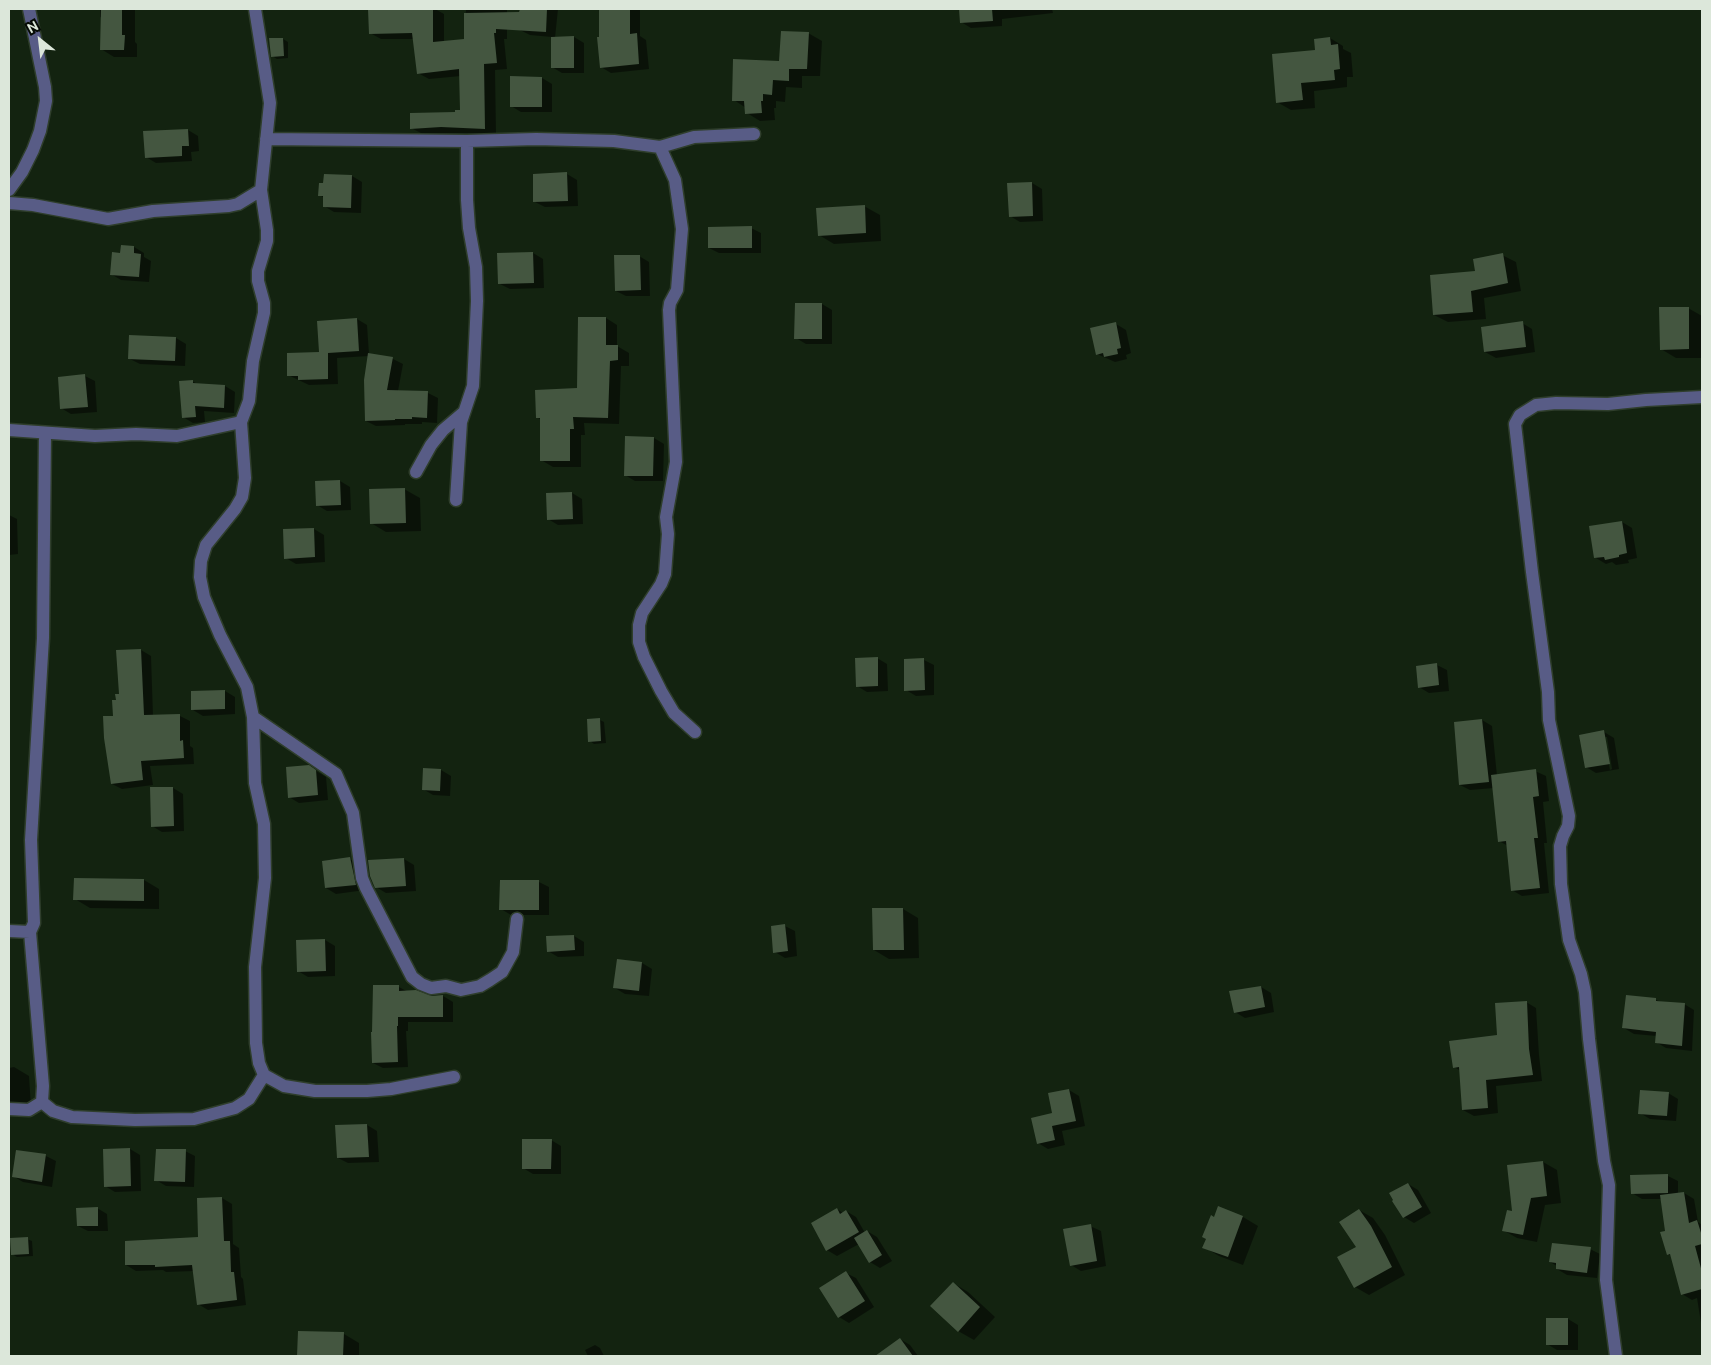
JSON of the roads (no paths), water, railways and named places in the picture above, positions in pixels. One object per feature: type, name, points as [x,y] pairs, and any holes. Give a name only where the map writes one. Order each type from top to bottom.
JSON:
[{"type":"street","points":[[9,190],[22,172],[33,150],[46,101],[46,87],[29,9]]},
{"type":"street","points":[[255,9],[270,103],[261,190],[267,242],[258,271],[264,313],[252,361],[249,401],[241,422],[245,478],[242,497],[235,509],[206,545],[200,561],[200,577],[207,604],[220,635],[247,687],[253,718],[255,783],[264,824],[266,878],[255,967],[256,1043],[259,1063],[264,1075],[284,1086],[307,1090],[367,1092],[454,1077]]},
{"type":"street","points":[[266,139],[565,140],[614,141],[660,147],[694,137],[754,134]]},
{"type":"street","points":[[456,500],[461,422],[473,386],[477,301],[476,267],[469,228],[467,200],[467,141]]},
{"type":"street","points":[[660,147],[675,180],[682,229],[677,290],[670,303],[669,310],[676,462],[666,517],[668,534],[665,574],[661,584],[642,613],[639,625],[639,642],[648,666],[674,713],[695,732]]},
{"type":"street","points":[[9,203],[33,205],[108,219],[153,211],[229,206],[238,204],[261,190]]},
{"type":"street","points":[[1616,1356],[1606,1280],[1609,1185],[1604,1162],[1585,992],[1569,940],[1561,884],[1560,846],[1568,826],[1569,816],[1549,720],[1548,692],[1515,424],[1520,414],[1536,405],[1556,403],[1608,404],[1702,397]]},
{"type":"street","points":[[416,472],[430,445],[443,430],[463,413]]},
{"type":"street","points":[[9,430],[95,436],[136,434],[177,436],[241,422]]},
{"type":"street","points":[[42,1102],[43,1086],[30,932],[34,923],[31,840],[43,638],[45,433]]},
{"type":"street","points":[[253,718],[336,774],[353,813],[362,878],[366,888],[412,977],[421,984],[431,988],[446,986],[461,990],[475,987],[502,972],[513,952],[517,919]]},
{"type":"street","points":[[9,931],[30,932]]},
{"type":"street","points":[[42,1102],[53,1111],[72,1117],[135,1120],[194,1119],[235,1108],[249,1099],[264,1075]]},
{"type":"street","points":[[9,1109],[29,1110],[42,1102]]}]
